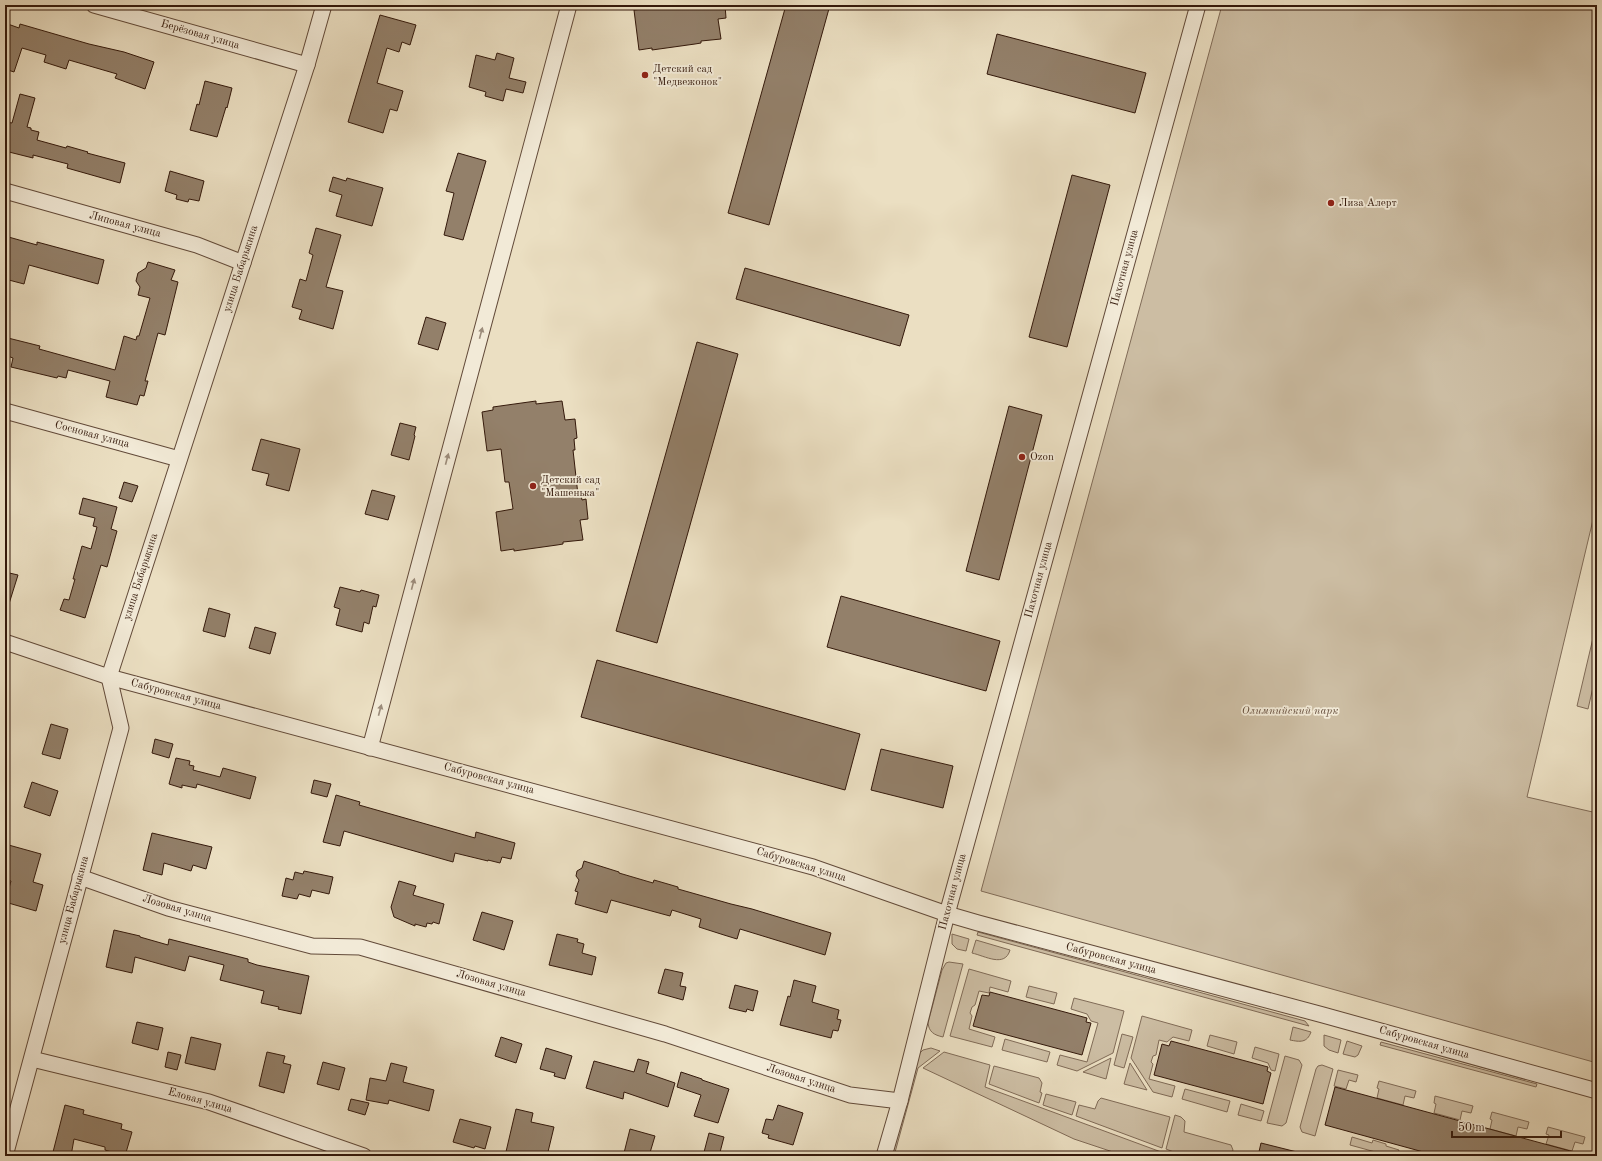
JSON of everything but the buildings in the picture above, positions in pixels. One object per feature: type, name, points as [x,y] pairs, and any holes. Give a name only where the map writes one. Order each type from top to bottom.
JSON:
[{"type":"street","name":"Берёзовая улица","points":[[94,5],[306,65]]},
{"type":"street","name":"улица Бабарыкина","points":[[5,1156],[121,728],[109,677],[243,263],[324,5]]},
{"type":"street","points":[[370,748],[569,5]]},
{"type":"street","name":"Пахотная улица","points":[[884,1156],[900,1101],[947,914],[1198,5]]},
{"type":"street","name":"Липовая улица","points":[[5,191],[197,245],[243,263]]},
{"type":"street","name":"Сосновая улица","points":[[5,411],[179,459]]},
{"type":"street","name":"Сабуровская улица","points":[[5,642],[109,677],[813,867],[947,914],[1323,1015],[1597,1091]]},
{"type":"street","name":"Лозовая улица","points":[[80,877],[168,908],[312,946],[360,947],[368,949],[665,1034],[850,1095],[900,1101]]},
{"type":"street","name":"Еловая улица","points":[[32,1059],[209,1102],[364,1156]]},
{"type":"green space","name":"Олимпийский парк","points":[[1222,5],[1597,5],[1597,503],[1527,797],[1597,813],[1597,1063],[981,891]]},
{"type":"green space","points":[[1597,621],[1597,670],[1588,709],[1577,706]]},
{"type":"green space","points":[[978,932],[1305,1021],[1309,1026],[977,935]]},
{"type":"green space","points":[[952,934],[969,939],[966,951],[957,949],[952,944]]},
{"type":"green space","points":[[976,940],[1010,950],[1004,958],[999,960],[988,958],[972,953]]},
{"type":"green space","points":[[946,963],[963,964],[943,1037],[932,1033],[928,1023],[942,970]]},
{"type":"green space","points":[[969,969],[1011,981],[1008,992],[990,987],[989,993],[979,991],[975,1005],[972,1007],[970,1013],[972,1016],[969,1029],[995,1037],[992,1047],[950,1036]]},
{"type":"green space","points":[[1029,986],[1057,993],[1054,1004],[1026,997]]},
{"type":"green space","points":[[1074,998],[1124,1011],[1113,1053],[1077,1071],[1057,1065],[1060,1055],[1087,1062],[1098,1023],[1091,1021],[1087,1014],[1071,1009]]},
{"type":"green space","points":[[1142,1016],[1192,1030],[1189,1041],[1173,1037],[1167,1042],[1159,1040],[1156,1055],[1153,1056],[1151,1062],[1153,1064],[1149,1079],[1175,1086],[1172,1097],[1153,1092],[1131,1058]]},
{"type":"green space","points":[[1293,1027],[1311,1032],[1303,1041],[1290,1040]]},
{"type":"green space","points":[[1122,1034],[1133,1037],[1124,1068],[1114,1065]]},
{"type":"green space","points":[[1210,1035],[1237,1042],[1234,1054],[1207,1046]]},
{"type":"green space","points":[[1324,1035],[1341,1040],[1338,1053],[1329,1050],[1324,1046]]},
{"type":"green space","points":[[1005,1039],[1050,1052],[1047,1062],[1002,1050]]},
{"type":"green space","points":[[1347,1041],[1362,1046],[1358,1055],[1355,1057],[1343,1054]]},
{"type":"green space","points":[[1381,1042],[1537,1084],[1536,1087],[1380,1045]]},
{"type":"green space","points":[[1255,1047],[1279,1054],[1275,1071],[1271,1070],[1268,1063],[1252,1058]]},
{"type":"green space","points":[[931,1048],[940,1051],[918,1068],[894,1156],[892,1156],[919,1054],[923,1050]]},
{"type":"green space","points":[[944,1052],[990,1065],[985,1087],[1172,1156],[1125,1156],[1074,1139],[923,1068]]},
{"type":"green space","points":[[1285,1056],[1299,1060],[1302,1065],[1286,1123],[1282,1126],[1267,1123]]},
{"type":"green space","points":[[1111,1058],[1106,1079],[1083,1072]]},
{"type":"green space","points":[[1130,1063],[1147,1090],[1124,1084]]},
{"type":"green space","points":[[1322,1065],[1333,1069],[1315,1136],[1302,1132],[1300,1127],[1316,1069],[1318,1066]]},
{"type":"green space","points":[[994,1066],[1039,1078],[1042,1083],[1040,1092],[1042,1093],[1039,1103],[989,1084]]},
{"type":"green space","points":[[1338,1070],[1358,1075],[1356,1082],[1349,1080],[1346,1089],[1334,1086]]},
{"type":"green space","points":[[1379,1081],[1416,1091],[1414,1098],[1405,1096],[1403,1105],[1377,1098]]},
{"type":"green space","points":[[1185,1089],[1230,1101],[1227,1112],[1182,1099]]},
{"type":"green space","points":[[1046,1094],[1076,1102],[1072,1115],[1043,1105]]},
{"type":"green space","points":[[1435,1096],[1473,1106],[1471,1113],[1462,1111],[1460,1120],[1434,1113],[1436,1104],[1434,1103]]},
{"type":"green space","points":[[1101,1098],[1170,1117],[1162,1148],[1076,1116],[1079,1105],[1095,1109]]},
{"type":"green space","points":[[1241,1104],[1264,1111],[1261,1121],[1238,1115]]},
{"type":"green space","points":[[1492,1112],[1529,1122],[1527,1129],[1518,1127],[1516,1136],[1490,1129]]},
{"type":"green space","points":[[1175,1115],[1181,1117],[1185,1121],[1184,1132],[1231,1145],[1233,1150],[1231,1156],[1184,1156],[1166,1149]]},
{"type":"green space","points":[[1548,1127],[1585,1137],[1583,1144],[1575,1142],[1572,1151],[1546,1144],[1549,1135],[1546,1134]]},
{"type":"green space","points":[[1352,1137],[1372,1143],[1373,1140],[1386,1144],[1386,1146],[1399,1150],[1397,1156],[1390,1156],[1350,1145]]},
{"type":"place","name":"Детский сад \"Медвежонок\"","points":[[645,75]]},
{"type":"place","name":"Лиза Алерт","points":[[1331,203]]},
{"type":"place","name":"Ozon","points":[[1022,457]]},
{"type":"place","name":"Детский сад \"Машенька\"","points":[[533,486]]}]
